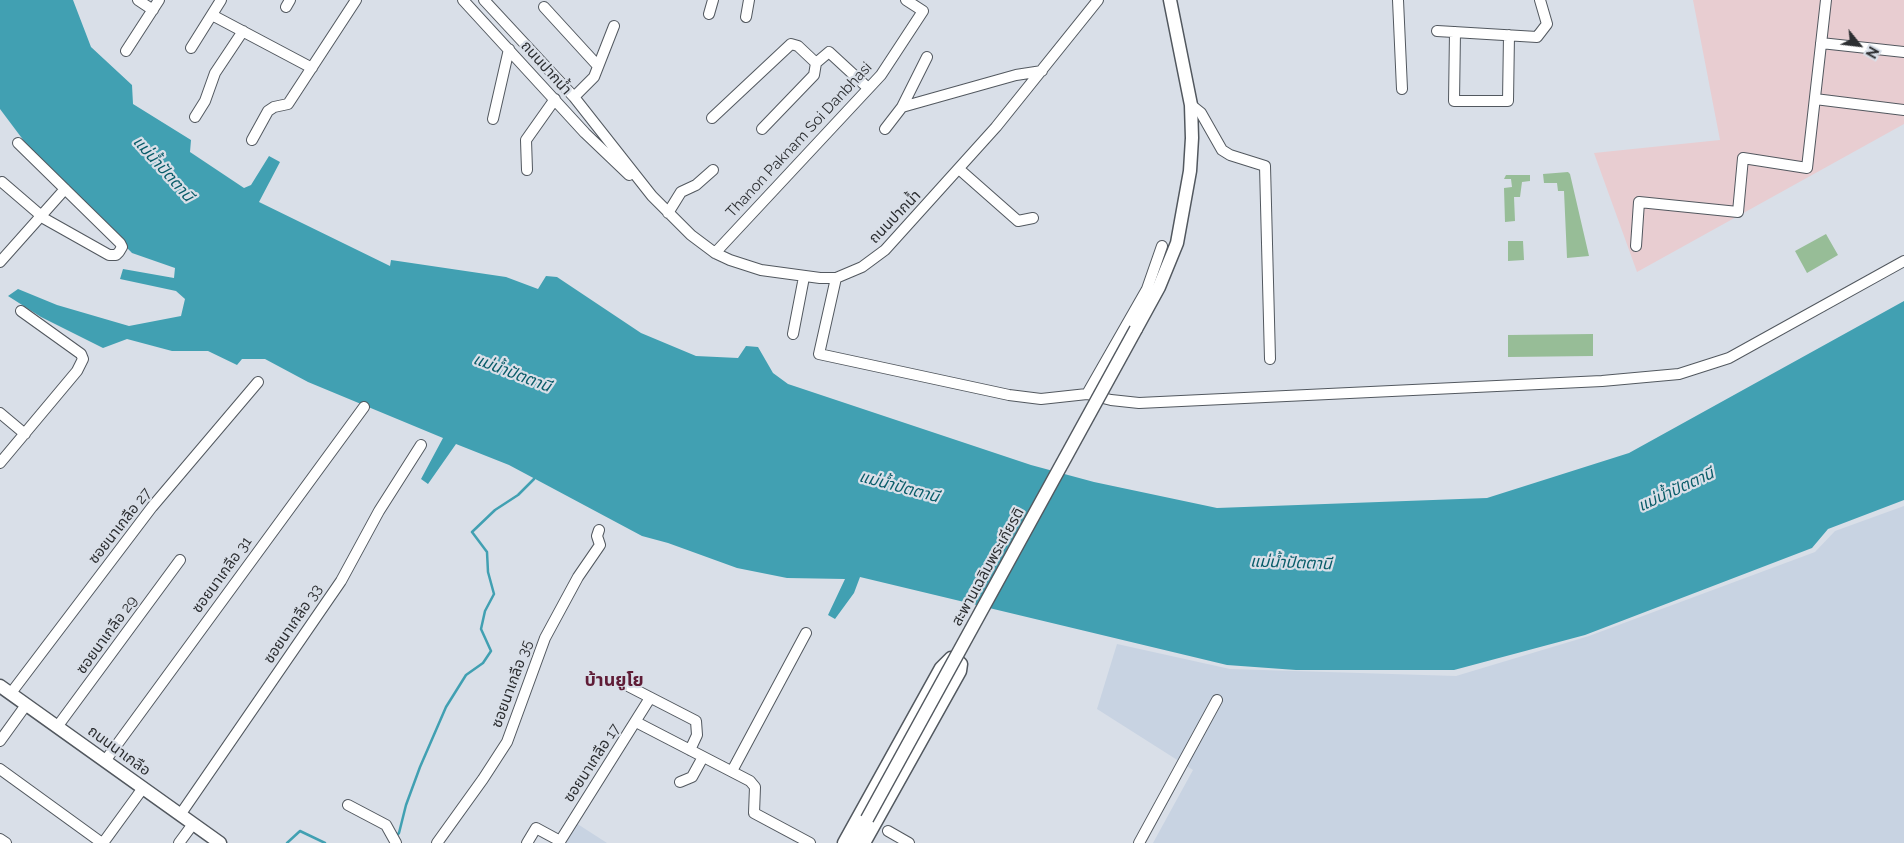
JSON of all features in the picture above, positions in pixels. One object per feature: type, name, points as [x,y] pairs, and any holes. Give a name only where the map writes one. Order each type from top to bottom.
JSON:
[{"type":"main road","name":"สะพานเฉลิมพระเกียรติ","points":[[854,843],[1136,330],[1159,287],[1177,243],[1190,172],[1192,138],[1190,105],[1170,0]]},
{"type":"main road","points":[[844,843],[941,668],[951,658],[958,661],[961,664],[960,671],[864,843]]},
{"type":"main road","name":"ถนนนาเกลือ","points":[[0,686],[220,843]]},
{"type":"street","points":[[138,0],[154,10]]},
{"type":"street","points":[[126,51],[160,0]]},
{"type":"street","points":[[191,48],[221,0]]},
{"type":"street","points":[[252,140],[268,111],[274,107],[288,104],[356,0]]},
{"type":"street","name":"ถนนปากน้ำ","points":[[463,0],[585,133],[652,196],[690,236],[715,253],[761,270],[804,277],[836,278],[862,267],[885,250],[959,169],[1042,71],[1098,0]]},
{"type":"street","points":[[709,14],[713,0]]},
{"type":"street","points":[[746,17],[748,0]]},
{"type":"street","name":"Thanon Paknam Soi Danbhasi","points":[[715,253],[881,75],[923,11],[906,0]]},
{"type":"street","points":[[1398,0],[1402,89]]},
{"type":"street","points":[[1437,31],[1537,37],[1547,24],[1540,0]]},
{"type":"street","points":[[1636,246],[1639,202],[1738,212],[1743,158],[1807,168],[1826,0]]},
{"type":"street","points":[[479,17],[490,2]]},
{"type":"street","name":"ถนนปากน้ำ","points":[[490,2],[574,97],[652,196]]},
{"type":"street","points":[[544,7],[598,66]]},
{"type":"street","points":[[212,15],[312,68]]},
{"type":"street","points":[[574,97],[589,84],[614,26]]},
{"type":"street","points":[[195,117],[205,101],[214,73],[243,31]]},
{"type":"street","points":[[1455,32],[1454,101],[1508,101],[1508,35]]},
{"type":"street","points":[[1821,43],[1904,52]]},
{"type":"street","points":[[712,118],[791,44],[795,44],[816,63]]},
{"type":"street","points":[[494,119],[509,49]]},
{"type":"street","points":[[762,129],[814,75],[816,63],[829,52],[868,88]]},
{"type":"street","points":[[885,129],[902,107],[927,57]]},
{"type":"street","points":[[902,107],[1016,75],[1042,71]]},
{"type":"street","points":[[526,170],[526,140],[554,99]]},
{"type":"street","points":[[1815,99],[1904,110]]},
{"type":"street","points":[[1190,105],[1201,114],[1222,150],[1230,155],[1264,166],[1270,359]]},
{"type":"street","points":[[2,182],[41,215],[108,254],[119,252],[122,247],[18,144]]},
{"type":"street","points":[[959,169],[1018,221],[1033,218]]},
{"type":"street","points":[[668,213],[682,192],[696,185],[714,170]]},
{"type":"street","points":[[0,262],[65,189]]},
{"type":"street","points":[[1087,394],[1147,289],[1162,246]]},
{"type":"street","points":[[836,278],[819,354],[1009,395],[1041,398],[1087,394],[1111,400],[1165,402],[1593,382],[1679,374],[1729,358],[1904,260]]},
{"type":"street","points":[[793,334],[804,277]]},
{"type":"street","points":[[0,463],[77,372],[83,359],[82,354],[21,311]]},
{"type":"street","name":"ซอยนาเกลือ 27","points":[[11,694],[152,507],[258,382]]},
{"type":"street","name":"ซอยนาเกลือ 31","points":[[105,761],[364,407]]},
{"type":"street","points":[[0,413],[25,434]]},
{"type":"street","name":"ซอยนาเกลือ 33","points":[[180,815],[341,581],[379,511],[421,445]]},
{"type":"street","name":"ซอยนาเกลือ 35","points":[[437,843],[507,742],[545,638],[578,577],[600,545],[597,536],[599,530]]},
{"type":"street","name":"ซอยนาเกลือ 29","points":[[58,727],[180,560]]},
{"type":"street","points":[[732,771],[806,633]]},
{"type":"street","points":[[628,686],[696,721],[697,735],[690,750]]},
{"type":"street","name":"ซอยนาเกลือ 17","points":[[559,842],[650,698]]},
{"type":"street","points":[[1139,843],[1217,700]]},
{"type":"street","points":[[0,741],[26,705]]},
{"type":"street","points":[[636,722],[732,771],[754,785],[754,813],[810,843]]},
{"type":"street","points":[[680,782],[692,777],[703,757]]},
{"type":"street","points":[[0,769],[103,843],[143,788]]},
{"type":"street","points":[[348,806],[386,825],[395,840]]},
{"type":"street","points":[[179,843],[193,824]]},
{"type":"street","points":[[527,843],[536,828],[542,829],[559,842]]},
{"type":"street","points":[[888,831],[909,843]]},
{"type":"street","points":[[0,839],[6,843]]},
{"type":"shaded area","points":[[1693,0],[1904,0],[1904,124],[1637,272],[1594,153],[1720,140]]},
{"type":"shaded area","points":[[1904,506],[1904,843],[1153,843],[1193,770],[1097,709],[1117,644],[1230,669],[1456,676],[1589,636],[1815,552],[1835,531]]},
{"type":"shaded area","points":[[576,823],[607,843],[564,843]]},
{"type":"green space","points":[[1568,172],[1589,256],[1567,258],[1564,191],[1558,191],[1557,183],[1544,183],[1543,174]]},
{"type":"green space","points":[[1506,175],[1530,175],[1530,181],[1522,182],[1520,197],[1514,197],[1515,221],[1505,222],[1504,188],[1512,187],[1511,179],[1504,179]]},
{"type":"green space","points":[[1826,234],[1838,255],[1807,273],[1795,251]]},
{"type":"green space","points":[[1508,241],[1523,241],[1524,260],[1508,261]]},
{"type":"green space","points":[[1593,334],[1593,356],[1508,357],[1508,335]]},
{"type":"water","name":"แม่น้ำปัตตานี","points":[[0,0],[73,0],[91,47],[132,85],[133,104],[191,140],[190,152],[244,188],[251,185],[269,156],[280,162],[259,202],[390,266],[391,260],[506,277],[538,289],[546,276],[557,277],[641,333],[696,356],[738,358],[746,346],[758,347],[773,373],[788,384],[1031,465],[1094,482],[1217,508],[1487,498],[1629,453],[1904,301],[1904,500],[1828,529],[1812,548],[1585,635],[1454,670],[1296,670],[1227,665],[860,577],[854,593],[835,619],[828,615],[845,579],[787,578],[737,568],[668,543],[642,536],[509,465],[456,444],[428,484],[421,479],[443,438],[308,382],[265,359],[242,359],[237,365],[208,351],[172,351],[127,339],[103,348],[41,317],[8,296],[18,289],[57,305],[129,326],[181,316],[185,299],[176,291],[120,279],[123,269],[174,278],[175,268],[132,253],[27,145],[0,109]]},
{"type":"waterway","points":[[396,836],[399,833],[406,805],[420,767],[446,707],[466,675],[483,663],[491,651],[481,629],[485,611],[494,594],[488,572],[487,552],[472,532],[495,510],[518,495],[534,479]]},
{"type":"waterway","points":[[287,843],[300,831],[325,843]]},
{"type":"district","name":"บ้านยูโย","points":[[614,681]]}]
